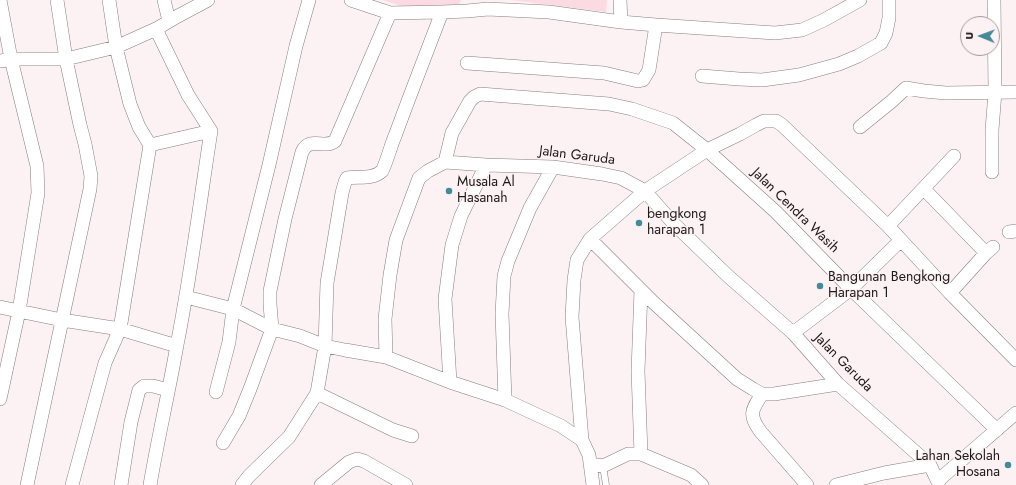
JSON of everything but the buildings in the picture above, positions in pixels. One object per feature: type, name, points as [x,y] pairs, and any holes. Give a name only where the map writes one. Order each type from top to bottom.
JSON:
[{"type":"street","points":[[0,0],[6,60],[37,166],[38,193],[19,311],[0,399]]},
{"type":"street","points":[[27,485],[90,189],[91,176],[66,59],[57,0]]},
{"type":"street","points":[[72,485],[105,363],[120,329],[150,145],[139,127],[130,104],[116,47],[109,0]]},
{"type":"street","points":[[164,0],[169,21]]},
{"type":"street","points":[[6,60],[66,59],[116,47],[156,29],[208,0]]},
{"type":"street","points":[[216,392],[229,342],[233,309],[269,165],[296,46],[309,0]]},
{"type":"street","points":[[351,0],[390,13],[467,11],[488,4],[621,22],[775,33],[802,30],[824,20],[860,0]]},
{"type":"street","points":[[620,0],[621,22]]},
{"type":"street","points":[[702,76],[739,80],[762,80],[799,75],[839,64],[881,43],[886,33],[889,18],[889,0]]},
{"type":"street","points":[[992,172],[992,130],[995,92],[994,0]]},
{"type":"street","points":[[242,485],[249,476],[289,437],[317,394],[325,346],[327,283],[345,182],[347,178],[367,178],[374,176],[383,170],[394,137],[442,12]]},
{"type":"street","points":[[223,443],[239,416],[272,329],[270,291],[285,219],[302,152],[307,144],[331,144],[335,141],[390,13]]},
{"type":"street","points":[[467,63],[604,73],[638,81],[643,80],[649,70],[656,25]]},
{"type":"street","points":[[150,485],[186,297],[211,131],[188,95],[156,29]]},
{"type":"street","points":[[860,127],[906,88],[946,93],[1016,92]]},
{"type":"street","name":"Jalan Cendra Wasih","points":[[445,162],[452,133],[455,127],[470,101],[480,94],[609,104],[632,109],[673,123],[707,150],[776,212],[851,289],[997,430]]},
{"type":"street","points":[[593,485],[597,465],[589,455],[582,440],[572,318],[574,280],[577,260],[590,239],[645,191],[707,150],[764,121],[776,122],[782,125],[888,226],[950,293],[1016,360]]},
{"type":"street","points":[[150,145],[211,131]]},
{"type":"street","points":[[888,226],[954,156]]},
{"type":"street","points":[[386,357],[385,319],[396,240],[419,178],[428,171],[445,162]]},
{"type":"street","name":"Jalan Garuda","points":[[445,162],[553,167],[602,174],[621,178],[645,191],[690,240],[728,276],[793,333],[838,384],[930,465],[938,483]]},
{"type":"street","points":[[450,382],[445,299],[452,246],[460,216],[486,165]]},
{"type":"street","points":[[505,400],[502,314],[504,276],[508,261],[530,208],[553,167]]},
{"type":"street","points":[[924,189],[990,250],[950,293]]},
{"type":"street","points":[[590,239],[641,290],[737,379],[753,389],[762,394],[774,394],[838,384]]},
{"type":"street","points":[[793,333],[851,289],[901,240]]},
{"type":"street","points":[[641,290],[638,371],[641,454]]},
{"type":"street","points":[[186,297],[233,309],[272,329],[300,336],[325,346],[386,357],[450,382],[505,400],[561,426],[582,440]]},
{"type":"street","points":[[0,307],[62,320],[120,329],[177,346]]},
{"type":"street","points":[[121,485],[131,422],[139,390],[144,386],[153,386],[168,390]]},
{"type":"street","points":[[317,394],[393,430],[412,436]]},
{"type":"street","points":[[762,394],[753,409],[754,422],[807,485]]},
{"type":"street","points":[[938,483],[941,478],[1016,413]]},
{"type":"street","points":[[597,465],[628,454],[641,454],[691,475],[702,485]]},
{"type":"street","points":[[322,485],[349,462],[357,459],[364,461],[406,485]]},
{"type":"street","points":[[840,485],[885,479],[930,465]]},
{"type":"lane","points":[[597,465],[606,485]]},
{"type":"shaded area","points":[[383,0],[461,0],[459,4],[410,9]]},
{"type":"shaded area","points":[[511,0],[607,0],[606,12]]},
{"type":"place","name":"Musala Al Hasanah","points":[[449,191]]},
{"type":"place","name":"bengkong harapan 1","points":[[639,223]]},
{"type":"place","name":"Bangunan Bengkong Harapan 1","points":[[820,286]]},
{"type":"place","name":"Lahan Sekolah Hosana","points":[[1008,465]]}]
